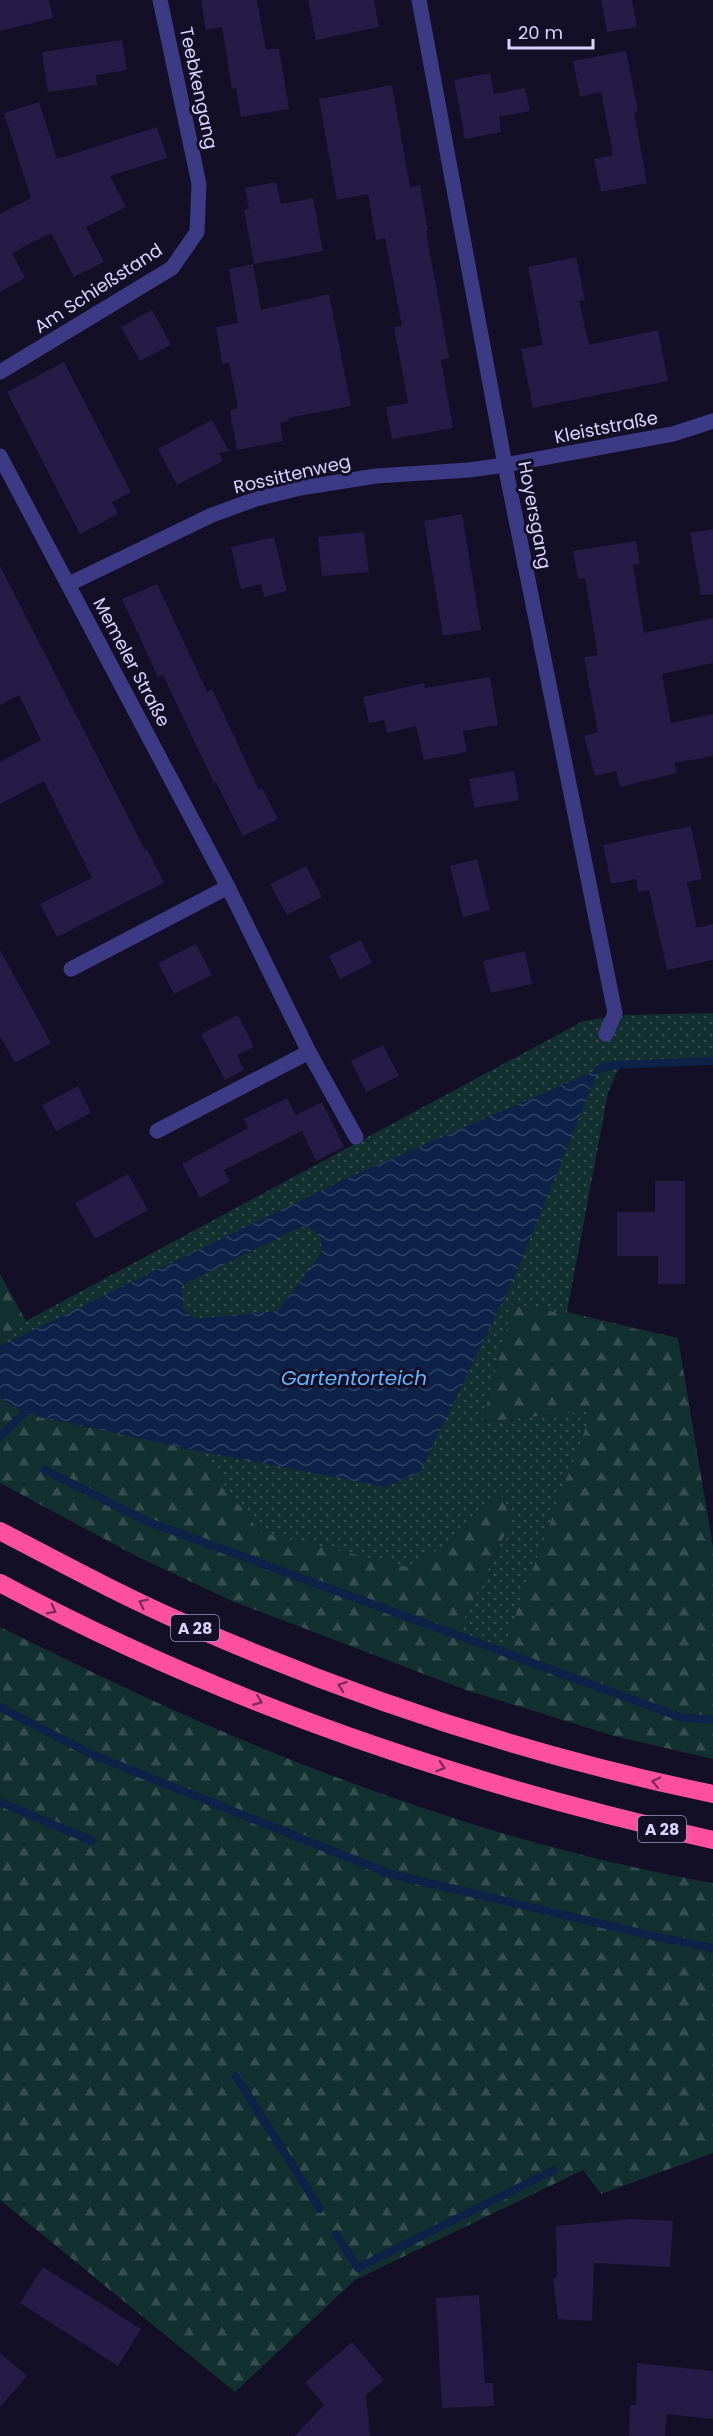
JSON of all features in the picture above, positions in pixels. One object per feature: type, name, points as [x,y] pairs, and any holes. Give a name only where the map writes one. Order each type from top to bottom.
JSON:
[{"type":"highway","name":"A 28","points":[[0,1531],[79,1573],[190,1626],[397,1706],[536,1750],[641,1779],[713,1794]]},
{"type":"highway","name":"A 28","points":[[0,1583],[59,1614],[203,1680],[373,1744],[511,1790],[610,1817],[713,1840]]},
{"type":"street","name":"Teebkengang","points":[[160,0],[199,184]]},
{"type":"street","name":"Hoyersgang","points":[[419,0],[505,465],[615,1013],[606,1034]]},
{"type":"street","name":"Am Schießstand","points":[[0,372],[172,268],[197,232],[199,184]]},
{"type":"street","name":"Kleiststraße","points":[[505,465],[673,434],[713,421]]},
{"type":"street","name":"Memeler Straße","points":[[0,456],[228,887],[309,1052],[356,1137]]},
{"type":"street","name":"Rossittenweg","points":[[69,584],[212,514],[256,499],[300,488],[376,476],[469,470],[505,465]]},
{"type":"street","points":[[71,969],[228,887]]},
{"type":"street","points":[[157,1131],[309,1052]]},
{"type":"green space","points":[[713,1013],[713,1059],[628,1061],[618,1070],[608,1093],[567,1312],[678,1338],[513,1303],[482,1422],[592,1411],[502,1651],[458,1632],[513,1518],[498,1490],[451,1540],[412,1568],[260,1532],[199,1451],[24,1414],[0,1399],[0,1343],[26,1321],[583,1021],[624,1015]]},
{"type":"green space","points":[[0,1274],[26,1321],[0,1343]]},
{"type":"green space","points":[[513,1303],[678,1338],[713,1547],[713,1759],[614,1736],[466,1690],[232,1601],[136,1556],[0,1483],[0,1399],[24,1414],[199,1451],[260,1532],[451,1540],[498,1490],[513,1518],[458,1632],[592,1411],[482,1422]]},
{"type":"green space","points":[[0,1627],[223,1732],[360,1786],[499,1832],[570,1852],[713,1883],[713,2153],[601,2194],[583,2170],[355,2280],[235,2392],[0,2200]]},
{"type":"water","name":"Gartentorteich","points":[[599,1069],[515,1276],[420,1472],[386,1487],[199,1451],[24,1413],[0,1398],[0,1346],[345,1179]],"holes":[[[307,1226],[320,1236],[322,1252],[278,1311],[195,1319],[183,1308],[182,1285],[296,1229]]]},
{"type":"building","points":[[0,0],[49,0],[53,18],[0,31]]},
{"type":"building","points":[[201,0],[257,0],[266,50],[279,48],[289,109],[241,117],[236,88],[232,89],[222,27],[206,30]]},
{"type":"building","points":[[308,0],[374,0],[379,27],[316,40]]},
{"type":"building","points":[[601,0],[632,0],[637,27],[607,32]]},
{"type":"building","points":[[122,40],[127,70],[96,75],[97,85],[48,92],[42,52]]},
{"type":"building","points":[[626,51],[638,112],[634,112],[647,183],[601,192],[594,159],[613,155],[601,92],[580,97],[573,61]]},
{"type":"building","points":[[490,73],[494,94],[525,88],[530,111],[499,117],[501,132],[465,139],[454,80]]},
{"type":"building","points":[[392,85],[410,187],[420,185],[449,358],[441,360],[453,428],[392,439],[386,407],[408,403],[394,327],[402,326],[385,238],[376,240],[368,194],[337,200],[319,99]]},
{"type":"building","points":[[39,102],[57,159],[157,127],[167,158],[110,176],[126,207],[86,227],[104,262],[74,277],[51,233],[12,253],[25,278],[0,292],[0,214],[31,198],[4,113]]},
{"type":"building","points":[[276,182],[281,204],[313,198],[323,251],[254,264],[244,210],[249,209],[245,188]]},
{"type":"building","points":[[576,257],[585,300],[579,301],[589,345],[658,330],[668,381],[533,408],[521,349],[543,345],[528,267]]},
{"type":"building","points":[[253,264],[261,310],[329,294],[351,406],[288,418],[289,421],[280,423],[283,441],[237,450],[230,411],[238,407],[229,363],[222,364],[216,327],[238,323],[229,269]]},
{"type":"building","points":[[152,310],[171,345],[140,361],[121,327]]},
{"type":"building","points":[[64,362],[131,492],[112,502],[118,514],[80,534],[7,392]]},
{"type":"building","points":[[212,420],[229,451],[219,453],[223,461],[177,485],[158,449]]},
{"type":"building","points":[[462,514],[481,630],[443,636],[424,521]]},
{"type":"building","points":[[713,529],[713,594],[701,595],[690,533]]},
{"type":"building","points":[[364,532],[369,572],[322,576],[318,537]]},
{"type":"building","points":[[274,537],[287,591],[264,597],[261,584],[241,589],[231,547]]},
{"type":"building","points":[[636,541],[640,564],[633,565],[644,633],[713,618],[713,663],[662,674],[671,723],[713,714],[713,756],[674,763],[677,773],[620,787],[616,771],[595,776],[584,736],[598,732],[584,657],[598,655],[585,578],[578,579],[573,551]]},
{"type":"building","points":[[0,566],[164,883],[57,937],[40,904],[92,878],[44,781],[0,804],[0,762],[41,740],[19,695],[0,705]]},
{"type":"building","points":[[157,584],[207,692],[212,689],[259,790],[262,788],[278,819],[243,836],[216,782],[214,783],[163,675],[158,677],[122,599]]},
{"type":"building","points":[[490,677],[498,725],[463,731],[467,752],[424,760],[416,726],[387,733],[384,720],[369,723],[363,697],[424,683],[425,688]]},
{"type":"building","points":[[514,771],[519,800],[474,808],[469,779]]},
{"type":"building","points":[[691,826],[702,879],[687,882],[697,928],[713,924],[713,960],[667,970],[649,890],[638,892],[636,879],[611,884],[603,845]]},
{"type":"building","points":[[477,859],[490,910],[463,917],[450,866]]},
{"type":"building","points":[[306,866],[322,897],[287,915],[270,884]]},
{"type":"building","points":[[361,940],[372,963],[340,979],[329,956]]},
{"type":"building","points":[[196,944],[212,975],[174,994],[158,963]]},
{"type":"building","points":[[0,950],[51,1043],[15,1063],[0,1036]]},
{"type":"building","points":[[525,951],[532,984],[491,993],[483,961]]},
{"type":"building","points":[[238,1015],[254,1047],[237,1055],[244,1070],[225,1080],[201,1034]]},
{"type":"building","points":[[383,1045],[399,1076],[366,1092],[351,1061]]},
{"type":"building","points":[[78,1086],[91,1113],[56,1131],[42,1105]]},
{"type":"building","points":[[287,1098],[296,1115],[322,1102],[344,1147],[316,1161],[302,1131],[224,1170],[230,1181],[200,1198],[182,1164],[248,1128],[244,1119]]},
{"type":"building","points":[[128,1174],[148,1210],[95,1239],[75,1203]]},
{"type":"building","points":[[655,1181],[685,1181],[685,1284],[658,1284],[658,1256],[617,1256],[617,1212],[655,1212]]},
{"type":"building","points":[[633,2219],[673,2221],[670,2267],[594,2263],[592,2321],[558,2319],[553,2279],[557,2277],[556,2226]]},
{"type":"building","points":[[43,2267],[141,2329],[118,2366],[20,2303]]},
{"type":"building","points":[[479,2295],[485,2383],[493,2383],[494,2406],[442,2408],[436,2298]]},
{"type":"building","points":[[352,2342],[384,2380],[366,2395],[370,2436],[295,2436],[324,2405],[305,2382]]},
{"type":"building","points":[[0,2353],[27,2376],[0,2407]]},
{"type":"building","points":[[637,2363],[713,2371],[713,2419],[667,2414],[665,2436],[629,2436],[630,2405],[636,2405]]},
{"type":"waterway","points":[[599,1069],[615,1065],[713,1061]]},
{"type":"waterway","points":[[0,1437],[24,1413]]},
{"type":"waterway","points":[[45,1470],[146,1521],[680,1717],[713,1720]]},
{"type":"waterway","points":[[0,1707],[91,1754],[390,1874],[713,1948]]},
{"type":"waterway","points":[[0,1802],[92,1841]]},
{"type":"waterway","points":[[236,2076],[320,2209]]},
{"type":"waterway","points":[[336,2234],[358,2268],[554,2170]]}]
